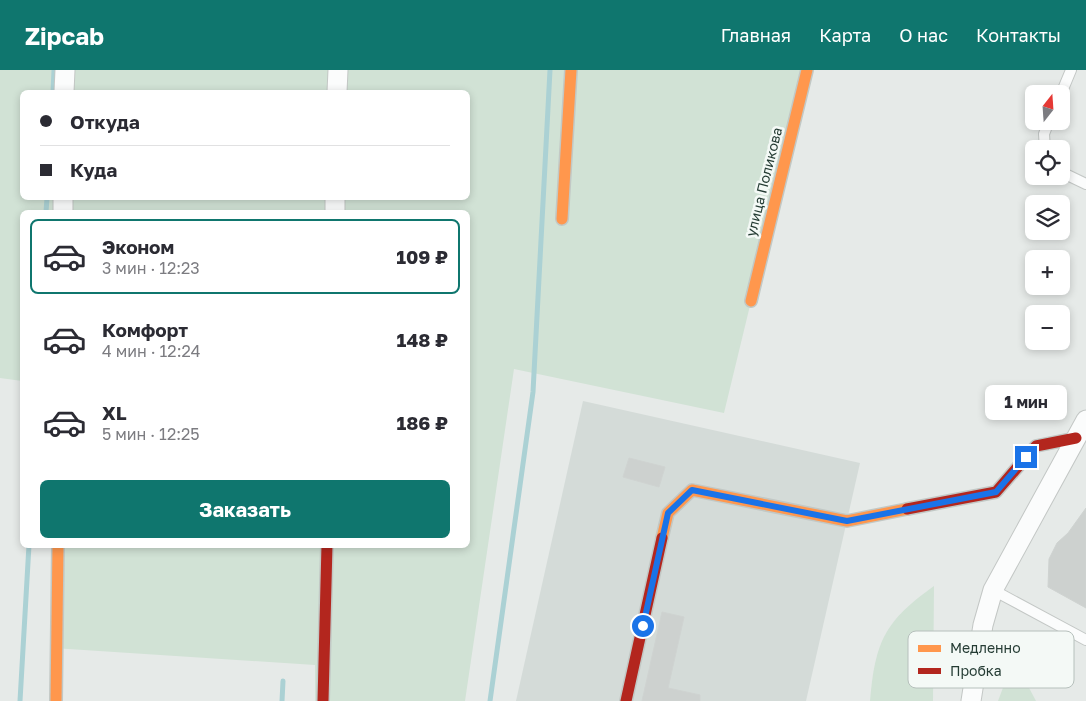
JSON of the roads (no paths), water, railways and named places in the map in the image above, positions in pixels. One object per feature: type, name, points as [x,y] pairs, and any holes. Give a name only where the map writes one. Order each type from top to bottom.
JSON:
[{"type":"street","points":[[64,70],[64,90]]},
{"type":"street","points":[[337,90],[338,70]]},
{"type":"street","points":[[562,220],[572,70]]},
{"type":"street","name":"улица Поликова","points":[[751,302],[807,70]]},
{"type":"street","points":[[982,631],[993,590],[1081,441],[1086,420]]},
{"type":"street","points":[[626,701],[668,513],[692,490],[847,521],[996,492],[1036,446],[1081,441]]},
{"type":"street","points":[[56,701],[58,548]]},
{"type":"street","points":[[323,701],[327,548]]},
{"type":"street","points":[[971,701],[973,688]]},
{"type":"lane","points":[[1065,85],[1071,70]]},
{"type":"lane","points":[[1070,176],[1086,184]]},
{"type":"lane","points":[[993,590],[1069,631]]},
{"type":"lane","points":[[1074,634],[1086,640]]},
{"type":"waterway","points":[[53,90],[54,70]]},
{"type":"waterway","points":[[490,701],[533,392],[550,70]]},
{"type":"waterway","points":[[46,210],[47,200]]},
{"type":"waterway","points":[[20,701],[29,548]]},
{"type":"waterway","points":[[282,701],[283,681]]}]
